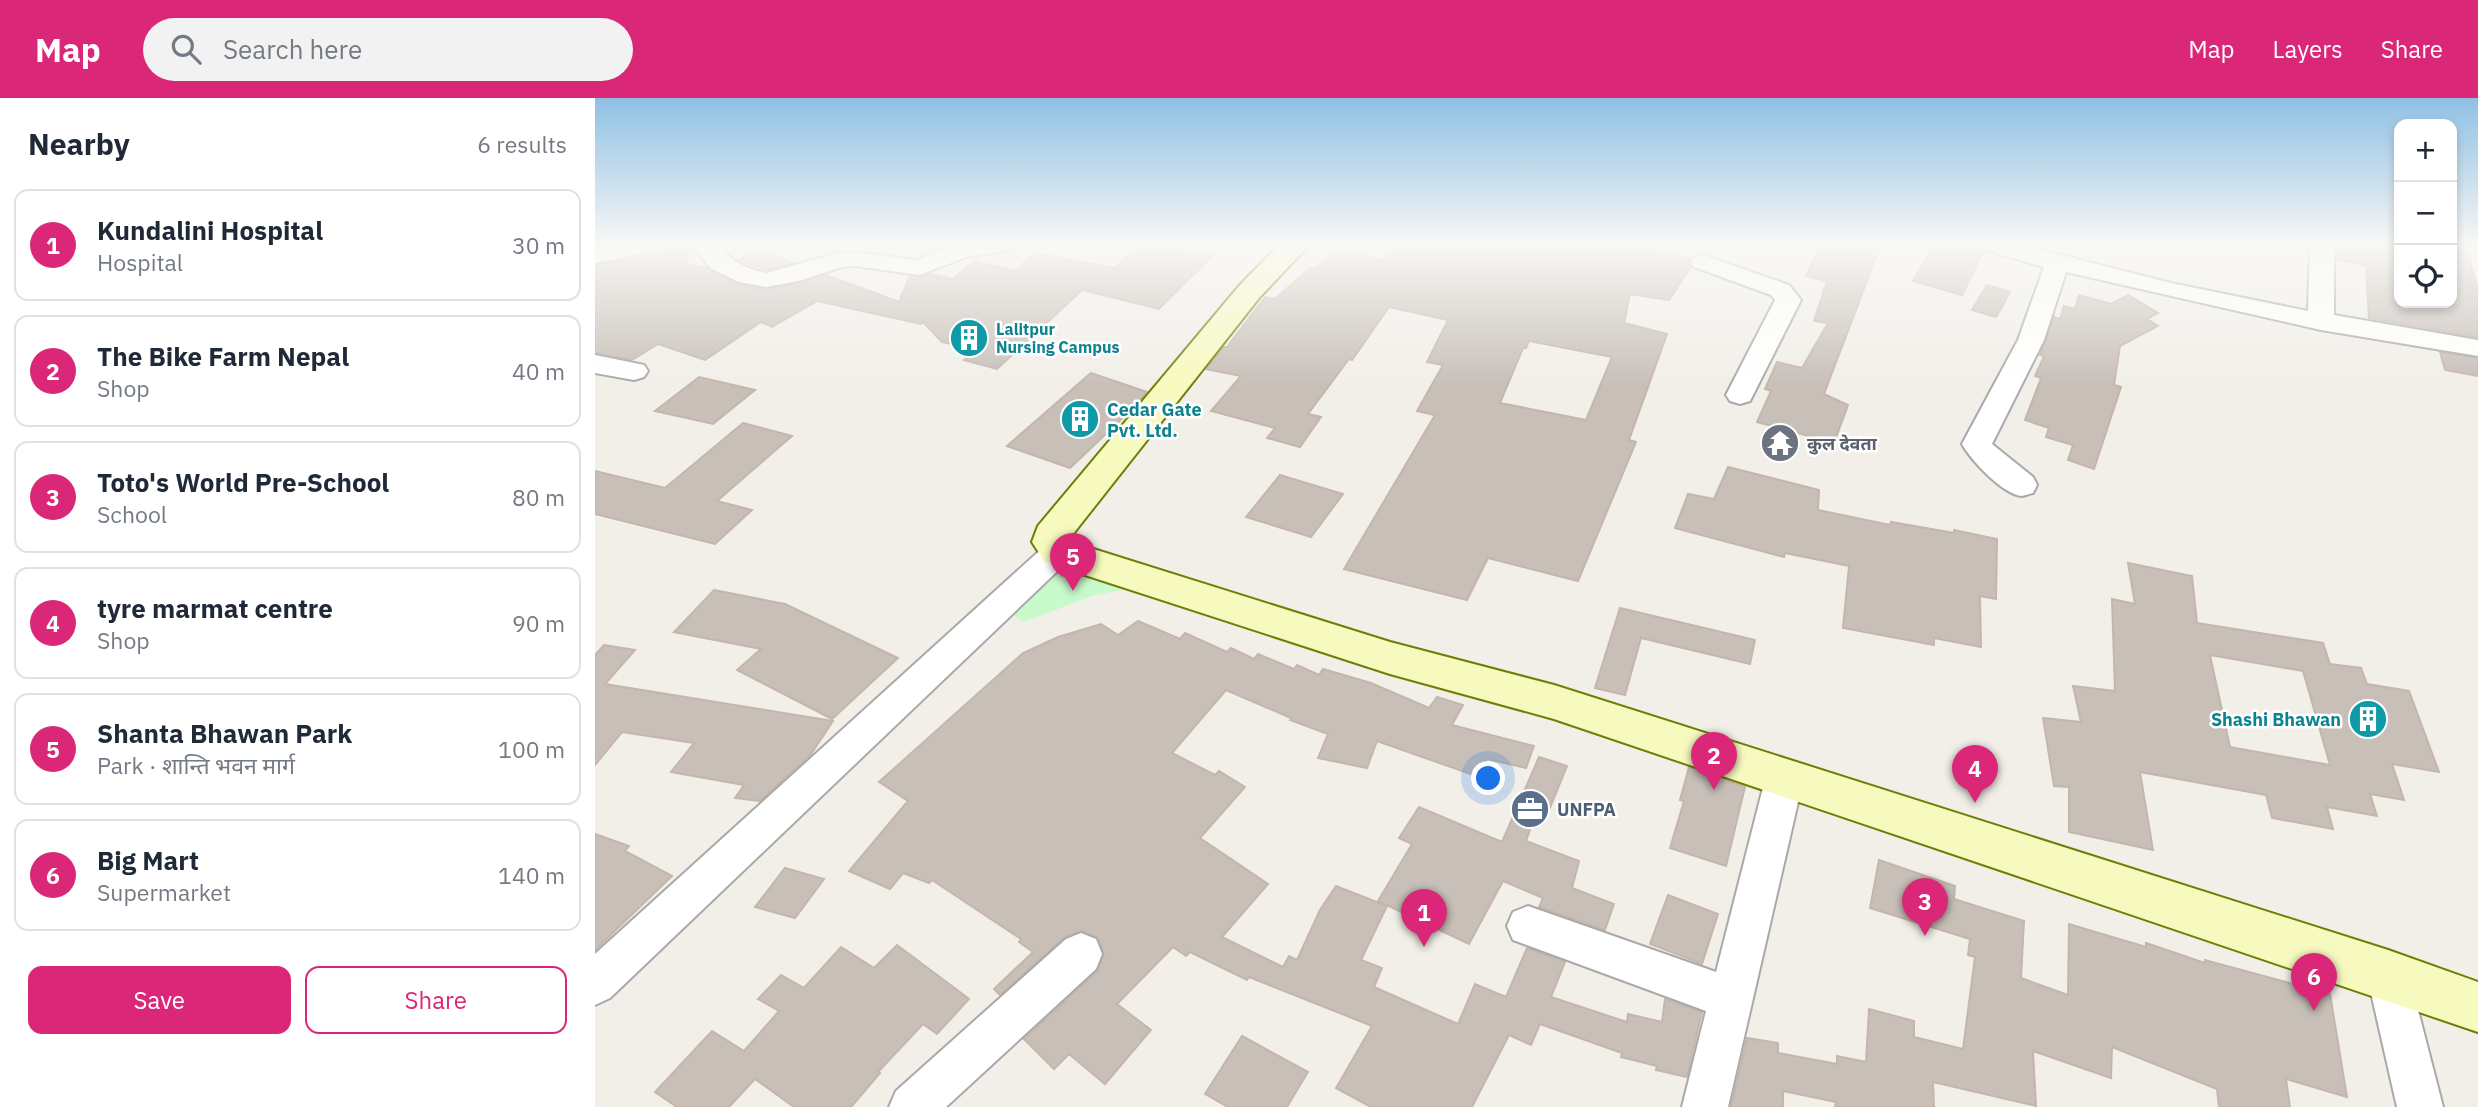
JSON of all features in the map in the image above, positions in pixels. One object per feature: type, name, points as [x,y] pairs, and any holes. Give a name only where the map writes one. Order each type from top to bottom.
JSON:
[{"type":"main road","points":[[1250,291],[1051,536],[1050,542],[1058,552],[1389,658],[1554,702],[1786,776],[2478,1007]]},
{"type":"street","points":[[1740,395],[1788,300],[1781,291]]},
{"type":"street","points":[[2022,485],[1982,454],[1977,444],[2031,340],[2048,291]]},
{"type":"street","points":[[2180,291],[2321,322],[2478,348]]},
{"type":"street","points":[[2321,291],[2321,322]]},
{"type":"street","points":[[596,365],[634,371]]},
{"type":"street","points":[[595,983],[1058,552]]},
{"type":"street","points":[[1705,1107],[1729,998],[1786,776]]},
{"type":"street","points":[[1528,926],[1729,998]]},
{"type":"street","points":[[912,1107],[1081,954]]},
{"type":"street","points":[[2388,975],[2420,1107]]},
{"type":"green space","points":[[1061,565],[1140,586],[1092,596],[1024,622],[1007,611]]},
{"type":"building","points":[[595,291],[869,291],[899,302],[904,291],[1081,291],[997,369],[964,360],[977,349],[942,342],[923,322],[921,324],[817,301],[772,327],[761,322],[705,360],[658,344],[632,360],[595,353]]},
{"type":"building","points":[[1086,291],[1177,291],[1159,309]]},
{"type":"building","points":[[1284,291],[1675,291],[1669,300],[1630,294],[1624,323],[1667,334],[1629,440],[1636,442],[1578,581],[1488,558],[1467,600],[1344,569],[1435,415],[1417,411],[1443,365],[1427,362],[1448,320],[1389,307],[1352,360],[1349,359],[1308,414],[1321,417],[1300,447],[1267,438],[1275,428],[1211,411],[1241,376],[1206,369],[1224,347],[1227,347],[1265,297],[1275,299]],"holes":[[[1529,341],[1612,357],[1586,420],[1500,403],[1523,348],[1526,348]]]},
{"type":"building","points":[[1824,291],[1863,291],[1824,394],[1848,405],[1834,443],[1757,422],[1771,391],[1765,389],[1777,362],[1802,368],[1828,323],[1814,321]]},
{"type":"building","points":[[1983,291],[2010,292],[1996,317],[1972,310]]},
{"type":"building","points":[[2367,291],[2394,291],[2394,308],[2457,308],[2457,291],[2478,291],[2478,337],[2369,318]]},
{"type":"building","points":[[2079,295],[2111,304],[2128,295],[2158,313],[2147,319],[2158,326],[2120,346],[2114,385],[2121,387],[2094,469],[2068,460],[2073,445],[2046,437],[2049,428],[2025,420],[2041,378],[2035,376],[2044,356],[2040,355],[2054,317],[2060,319],[2064,306],[2075,309]]},
{"type":"building","points":[[2440,352],[2478,358],[2478,376],[2445,370]]},
{"type":"building","name":"Cedar Gate Pvt. Ltd.","points":[[1091,373],[1147,392],[1070,468],[1007,446]]},
{"type":"building","points":[[699,377],[755,390],[713,424],[655,411]]},
{"type":"building","points":[[743,423],[792,436],[717,501],[752,510],[715,544],[595,514],[595,471],[665,488]]},
{"type":"building","points":[[1728,467],[1819,490],[1818,510],[1890,525],[1891,522],[1954,533],[1954,530],[1997,539],[1996,599],[1980,596],[1981,647],[1934,638],[1934,645],[1843,628],[1849,566],[1785,553],[1784,557],[1675,528],[1688,494],[1714,499]]},
{"type":"building","points":[[1280,475],[1343,494],[1311,537],[1246,517]]},
{"type":"building","points":[[2128,563],[2192,576],[2197,623],[2323,643],[2330,664],[2361,668],[2367,684],[2409,691],[2439,772],[2392,764],[2404,800],[2370,794],[2377,816],[2327,807],[2333,829],[2272,818],[2266,795],[2140,772],[2153,850],[2069,832],[2069,787],[2054,786],[2043,718],[2081,722],[2073,686],[2115,691],[2112,599],[2135,604]],"holes":[[[2210,655],[2303,671],[2330,765],[2230,747]]]},
{"type":"building","points":[[714,590],[785,604],[898,658],[832,719],[737,670],[761,649],[674,632]]},
{"type":"building","points":[[1620,608],[1755,640],[1750,664],[1641,638],[1625,695],[1595,688]]},
{"type":"building","points":[[1138,621],[1180,639],[1185,633],[1227,652],[1231,648],[1254,659],[1258,654],[1294,669],[1297,665],[1319,675],[1323,669],[1371,683],[1429,708],[1437,697],[1463,705],[1452,725],[1534,746],[1526,768],[1487,759],[1479,777],[1377,741],[1367,768],[1318,758],[1328,734],[1290,720],[1291,718],[1226,690],[1172,753],[1215,775],[1219,771],[1245,787],[1200,838],[1268,884],[1222,937],[1283,967],[1289,956],[1297,960],[1320,910],[1336,886],[1387,906],[1361,960],[1382,968],[1374,987],[1458,1024],[1475,984],[1506,997],[1527,948],[1565,962],[1551,997],[1627,1022],[1628,1014],[1662,1022],[1665,999],[1702,1012],[1687,1077],[1656,1070],[1657,1066],[1621,1057],[1622,1053],[1540,1024],[1531,1045],[1509,1035],[1472,1107],[1371,1107],[1336,1088],[1372,1026],[1249,977],[1247,980],[1190,952],[1186,956],[1173,947],[1117,1004],[1151,1030],[1105,1084],[1069,1054],[1054,1069],[1024,1039],[1098,971],[1104,953],[1097,937],[1082,931],[1065,937],[1000,995],[994,989],[1033,952],[1019,942],[1021,939],[932,880],[929,883],[903,873],[890,889],[849,871],[908,801],[879,782],[1023,653],[1058,637],[1101,624],[1118,635]]},
{"type":"building","points":[[604,645],[635,650],[605,684],[833,721],[811,754],[760,801],[735,798],[744,785],[671,772],[694,743],[622,732],[595,765],[595,655]]},
{"type":"building","points":[[1539,757],[1567,766],[1549,810],[1538,807],[1526,841],[1579,861],[1572,888],[1614,904],[1605,930],[1539,907],[1543,898],[1503,881],[1469,944],[1378,901],[1412,844],[1399,838],[1419,807],[1502,842]]},
{"type":"building","points":[[1689,767],[1745,787],[1726,866],[1670,848],[1684,801],[1680,800]]},
{"type":"building","points":[[595,834],[629,846],[625,851],[672,876],[595,950]]},
{"type":"building","points":[[1879,860],[1955,886],[1954,899],[2024,921],[2021,978],[2068,995],[2069,924],[2146,947],[2146,943],[2205,963],[2205,960],[2330,994],[2347,1097],[2286,1079],[2290,1107],[2219,1107],[2217,1089],[2112,1047],[2111,1078],[2033,1051],[2036,1106],[1933,1082],[1934,1107],[1835,1107],[1836,1102],[1783,1091],[1783,1107],[1731,1107],[1747,1038],[1778,1043],[1778,1053],[1837,1064],[1837,1056],[1866,1062],[1869,1009],[1914,1021],[1914,1037],[1963,1049],[1975,957],[1968,955],[1970,939],[1870,908]]},
{"type":"building","points":[[785,868],[824,879],[795,918],[755,907]]},
{"type":"building","points":[[1668,895],[1718,914],[1702,964],[1650,944]]},
{"type":"building","points":[[897,945],[969,999],[937,1034],[923,1024],[878,1072],[880,1073],[851,1107],[794,1107],[755,1079],[729,1107],[677,1107],[655,1092],[712,1031],[744,1051],[779,1011],[758,999],[781,975],[804,988],[841,947],[874,968]]},
{"type":"building","points":[[1242,1036],[1308,1072],[1287,1107],[1228,1107],[1205,1094]]},
{"type":"place","name":"Lalitpur Nursing Campus","points":[[969,338]]},
{"type":"place","name":"Cedar Gate Pvt. Ltd.","points":[[1080,419]]},
{"type":"place","name":"कुल देवता","points":[[1780,443]]},
{"type":"place","name":"Shanta Bhawan Park","points":[[1073,591]]},
{"type":"place","name":"Shashi Bhawan","points":[[2368,719]]},
{"type":"place","name":"The Bike Farm Nepal","points":[[1714,790]]},
{"type":"place","name":"tyre marmat centre","points":[[1975,803]]},
{"type":"place","name":"UNFPA","points":[[1530,809]]},
{"type":"place","name":"Toto's World Pre-School","points":[[1925,936]]},
{"type":"place","name":"Kundalini Hospital","points":[[1424,947]]},
{"type":"place","name":"Big Mart","points":[[2314,1011]]}]
